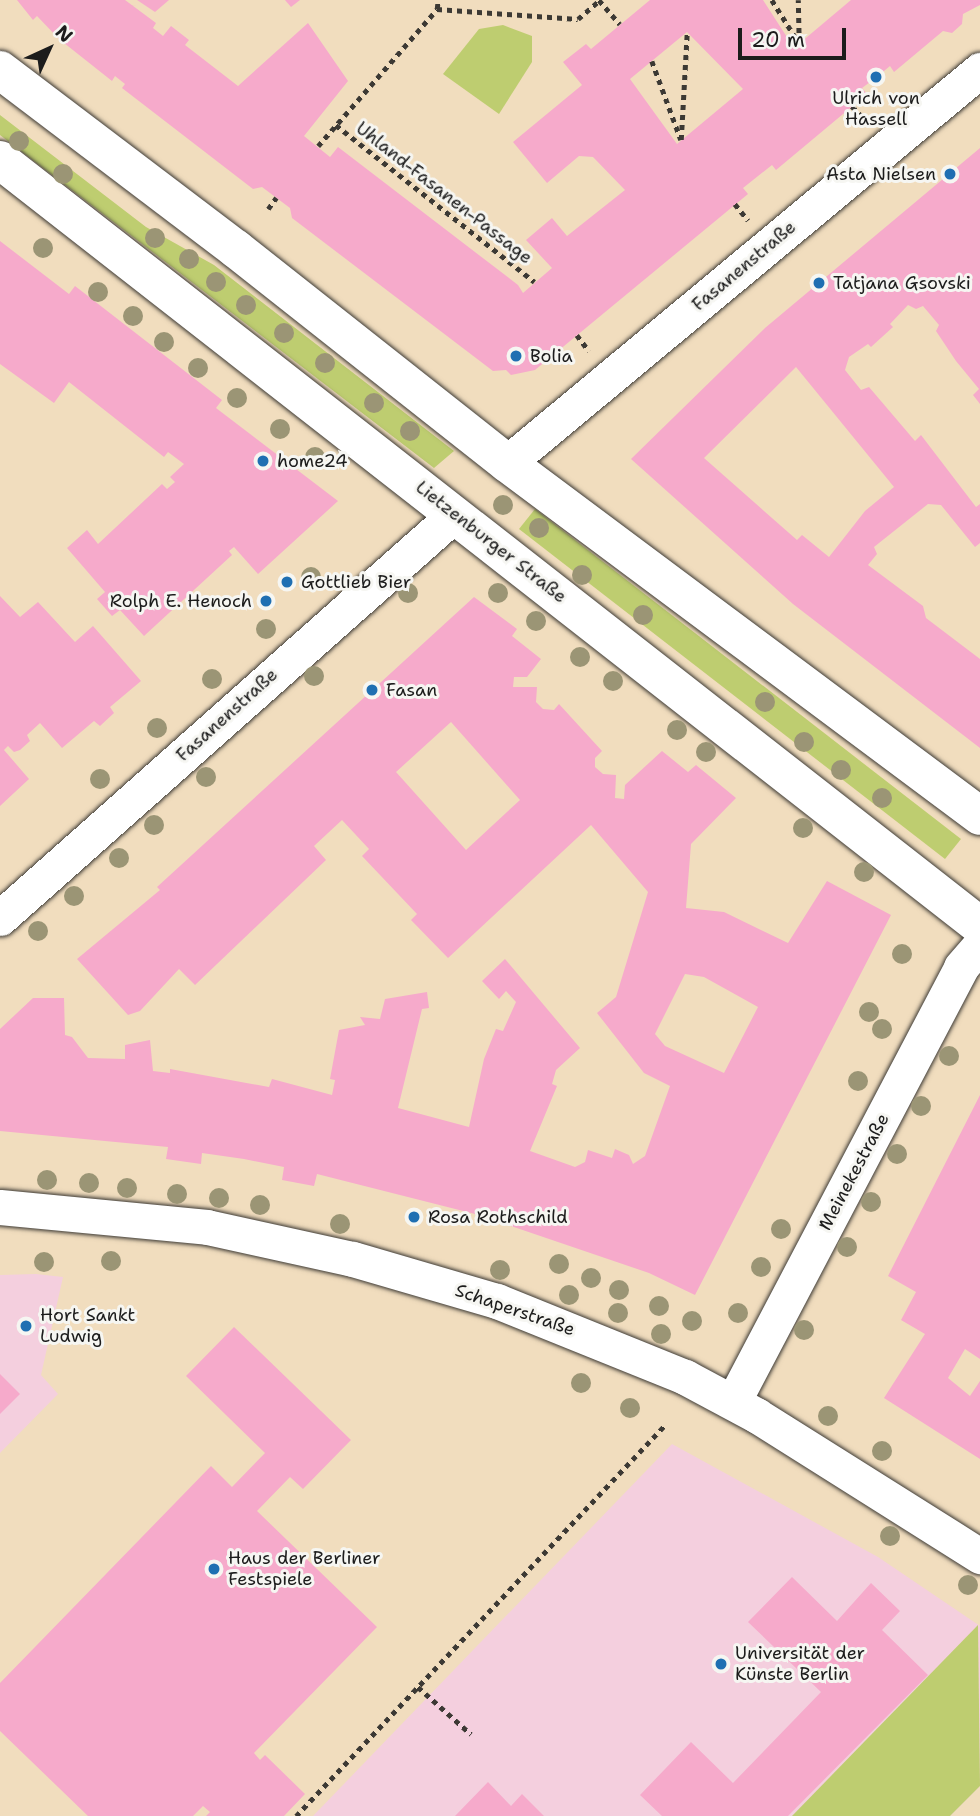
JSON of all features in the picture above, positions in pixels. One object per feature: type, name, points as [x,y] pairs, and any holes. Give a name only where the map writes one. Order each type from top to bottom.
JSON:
[{"type":"main road","points":[[0,71],[236,249],[507,463],[980,816]]},
{"type":"main road","name":"Lietzenburger Straße","points":[[0,160],[980,926]]},
{"type":"street","name":"Fasanenstraße","points":[[507,463],[980,70]]},
{"type":"street","name":"Fasanenstraße","points":[[0,918],[455,514]]},
{"type":"street","name":"Meinekestraße","points":[[733,1402],[961,967],[980,944]]},
{"type":"street","name":"Schaperstraße","points":[[0,1207],[207,1227],[353,1259],[497,1301],[592,1336],[733,1402],[980,1556]]},
{"type":"path","points":[[438,0],[437,9],[578,19],[599,0],[620,24]]},
{"type":"path","points":[[772,0],[799,43],[798,0]]},
{"type":"path","name":"Uhland-Fasanen-Passage","points":[[318,146],[437,9]]},
{"type":"path","points":[[652,61],[681,140],[687,32]]},
{"type":"path","name":"Uhland-Fasanen-Passage","points":[[337,125],[535,282]]},
{"type":"path","points":[[268,209],[276,198]]},
{"type":"path","points":[[296,1816],[664,1426]]},
{"type":"path","points":[[418,1687],[471,1734]]},
{"type":"shaded area","name":"Hort Sankt Ludwig","points":[[36,1274],[63,1277],[41,1375],[58,1394],[0,1453],[0,1275]]},
{"type":"shaded area","name":"Universität der Künste Berlin","points":[[672,1444],[878,1557],[980,1626],[980,1786],[950,1816],[313,1816]]},
{"type":"green space","points":[[503,25],[532,36],[532,62],[499,114],[443,74],[479,29]]},
{"type":"green space","points":[[0,115],[146,227],[214,265],[454,451],[434,468],[0,135]]},
{"type":"green space","points":[[535,509],[961,839],[945,859],[519,529]]},
{"type":"green space","points":[[978,1625],[980,1786],[950,1816],[792,1816]]},
{"type":"building","points":[[17,0],[125,0],[156,23],[153,28],[163,36],[171,26],[189,40],[185,45],[238,86],[308,23],[348,81],[304,136],[330,157],[338,147],[518,285],[523,293],[552,268],[526,240],[552,218],[567,236],[625,190],[593,157],[579,156],[547,183],[513,142],[582,85],[563,62],[586,44],[591,49],[650,0],[763,0],[794,48],[851,0],[980,0],[980,5],[963,14],[962,24],[952,33],[943,31],[894,72],[890,66],[862,88],[867,94],[776,170],[772,165],[743,188],[748,194],[535,370],[511,375],[506,370],[493,371],[292,218],[290,208],[262,187],[253,189],[122,88],[125,84],[115,76],[112,81],[59,39],[37,16],[33,20]],"holes":[[[687,32],[743,89],[677,144],[630,79]]]},
{"type":"building","points":[[137,0],[169,0],[155,12]]},
{"type":"building","points":[[285,0],[300,0],[291,7]]},
{"type":"building","points":[[980,148],[980,404],[973,395],[979,389],[956,361],[936,331],[939,325],[923,306],[916,309],[908,305],[890,324],[893,327],[871,347],[868,344],[849,357],[845,370],[861,390],[869,387],[915,441],[921,435],[976,507],[980,504],[980,543],[975,547],[941,505],[928,504],[874,547],[877,554],[868,565],[923,606],[926,618],[980,659],[980,748],[793,604],[631,459],[765,328]],"holes":[[[796,367],[894,487],[865,511],[829,557],[802,535],[797,540],[704,458]]]},
{"type":"building","points":[[0,241],[69,294],[75,286],[222,400],[216,408],[338,501],[258,574],[234,547],[229,551],[232,555],[144,636],[120,610],[112,616],[97,599],[105,592],[67,548],[87,530],[98,544],[162,484],[167,489],[175,482],[170,477],[184,464],[168,452],[164,457],[69,382],[54,403],[0,364]]},
{"type":"building","points":[[0,596],[20,617],[38,602],[75,642],[93,626],[141,681],[110,707],[114,713],[100,726],[94,721],[62,748],[40,723],[27,735],[30,741],[20,750],[14,752],[8,746],[4,750],[29,779],[0,806]]},
{"type":"building","points":[[474,597],[517,629],[512,636],[541,659],[527,677],[514,677],[513,687],[537,687],[536,702],[543,709],[554,710],[559,704],[602,751],[595,758],[595,767],[603,774],[616,775],[615,798],[624,799],[625,785],[662,751],[688,772],[696,765],[736,798],[691,844],[686,908],[724,912],[788,943],[827,881],[891,915],[695,1295],[649,1273],[479,1215],[317,1174],[314,1186],[282,1180],[284,1167],[244,1159],[202,1153],[201,1164],[166,1159],[168,1147],[0,1131],[0,1029],[33,998],[64,998],[65,1035],[72,1037],[88,1058],[125,1059],[125,1045],[150,1040],[153,1071],[170,1073],[170,1069],[269,1087],[272,1079],[332,1095],[335,1080],[330,1079],[339,1030],[365,1025],[360,1017],[380,1019],[385,999],[427,992],[429,1008],[422,1009],[398,1108],[469,1127],[484,1059],[496,1029],[503,1031],[516,1002],[506,991],[499,999],[482,981],[505,959],[580,1048],[556,1070],[552,1084],[557,1086],[530,1151],[575,1167],[585,1162],[588,1150],[612,1158],[615,1149],[629,1155],[633,1164],[645,1156],[670,1086],[644,1073],[597,1013],[616,997],[648,892],[591,825],[448,958],[411,920],[417,914],[362,856],[369,849],[342,820],[314,846],[326,860],[195,985],[179,969],[140,1011],[128,1015],[77,959],[160,890],[157,887]],"holes":[[[451,722],[520,800],[466,850],[396,772]],[[685,974],[704,977],[758,1007],[724,1073],[665,1046],[655,1034]]]},
{"type":"building","points":[[980,1095],[980,1359],[965,1349],[948,1378],[970,1396],[980,1381],[980,1459],[884,1398],[925,1334],[901,1320],[916,1292],[888,1276]]},
{"type":"building","name":"Haus der Berliner Festspiele","points":[[234,1327],[351,1440],[303,1489],[290,1477],[257,1511],[377,1627],[254,1753],[260,1760],[265,1755],[305,1794],[284,1816],[206,1816],[210,1812],[203,1806],[193,1816],[88,1816],[0,1731],[0,1683],[211,1466],[232,1487],[265,1453],[186,1376]]},
{"type":"building","points":[[0,1374],[20,1394],[0,1414]]},
{"type":"building","points":[[792,1577],[837,1621],[871,1583],[900,1611],[882,1630],[928,1675],[788,1816],[662,1816],[640,1795],[691,1742],[733,1783],[821,1692],[748,1622]]},
{"type":"building","points":[[488,1782],[511,1806],[522,1794],[544,1816],[455,1816]]},
{"type":"place","name":"Ulrich von Hassell","points":[[876,77]]},
{"type":"place","name":"Asta Nielsen","points":[[950,174]]},
{"type":"place","name":"Tatjana Gsovski","points":[[819,283]]},
{"type":"place","name":"Bolia","points":[[516,356]]},
{"type":"place","name":"home24","points":[[263,461]]},
{"type":"place","name":"Gottlieb Bier","points":[[287,582]]},
{"type":"place","name":"Rolph E. Henoch","points":[[266,601]]},
{"type":"place","name":"Fasan","points":[[372,690]]},
{"type":"place","name":"Rosa Rothschild","points":[[414,1217]]},
{"type":"place","name":"Hort Sankt Ludwig","points":[[26,1326]]},
{"type":"place","name":"Haus der Berliner Festspiele","points":[[214,1569]]},
{"type":"place","name":"Universität der Künste Berlin","points":[[721,1664]]}]
